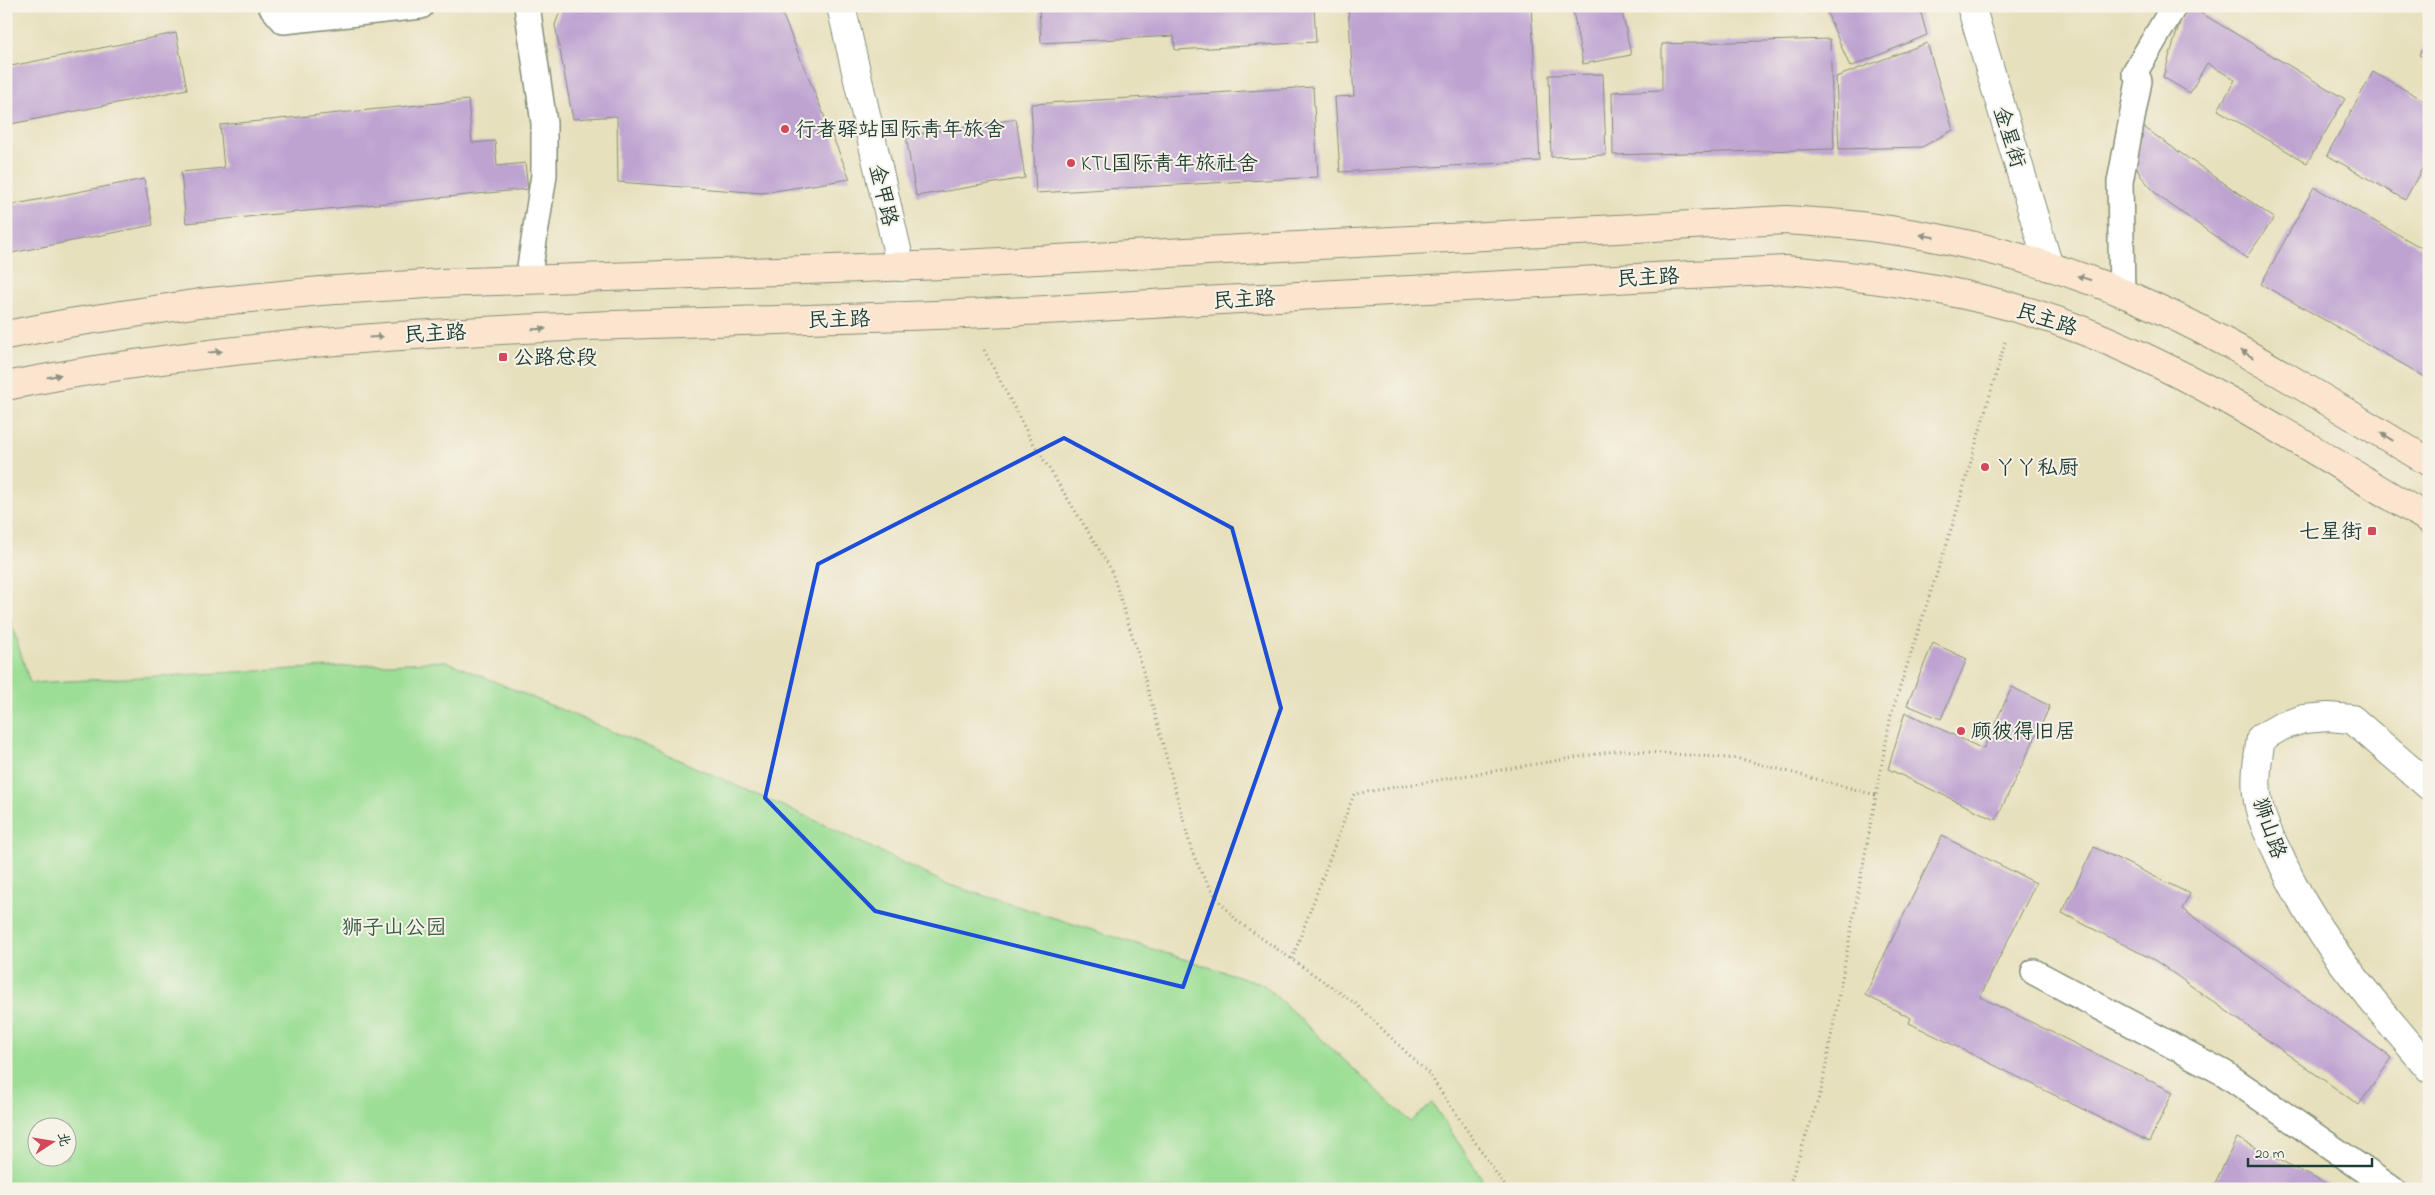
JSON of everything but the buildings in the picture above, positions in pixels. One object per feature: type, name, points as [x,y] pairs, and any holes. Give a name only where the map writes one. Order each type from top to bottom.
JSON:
[{"type":"main road","points":[[6,335],[69,323],[219,301],[321,291],[441,283],[900,267],[1786,220],[1868,226],[1940,238],[2049,267],[2122,294],[2169,314],[2236,348],[2429,462]]},
{"type":"main road","name":"民主路","points":[[6,386],[77,372],[207,353],[325,340],[444,332],[966,314],[1785,270],[1862,276],[1939,288],[2015,308],[2082,330],[2148,358],[2212,391],[2429,519]]},
{"type":"street","name":"金甲路","points":[[841,6],[900,267]]},
{"type":"street","name":"金星街","points":[[1971,6],[2049,267]]},
{"type":"street","name":"狮山路","points":[[2429,786],[2352,720],[2328,716],[2304,718],[2282,726],[2261,738],[2256,774],[2258,803],[2261,817],[2291,884],[2317,929],[2349,972],[2429,1068]]},
{"type":"lane","points":[[271,6],[284,21],[421,6]]},
{"type":"lane","points":[[527,6],[544,123],[544,175],[528,280]]},
{"type":"lane","points":[[2122,294],[2120,182],[2139,81],[2135,72],[2174,6]]},
{"type":"lane","points":[[2034,972],[2224,1073],[2392,1189]]},
{"type":"path","points":[[1788,1189],[1821,1091],[1891,715],[1956,514],[2015,308]]},
{"type":"path","points":[[966,314],[1030,436],[1111,569],[1140,660],[1192,852],[1202,876],[1217,898],[1238,921],[1356,1004],[1429,1074],[1508,1189]]},
{"type":"path","points":[[1292,959],[1354,794],[1621,750],[1741,759],[1876,795]]},
{"type":"highlighted area","points":[[1064,438],[1232,528],[1281,708],[1183,987],[875,911],[765,798],[818,564]]},
{"type":"green space","name":"狮子山公园","points":[[6,606],[30,683],[446,661],[654,749],[814,820],[947,884],[1263,984],[1410,1122],[1432,1103],[1489,1189],[6,1189]]},
{"type":"place","name":"行者驿站国际青年旅舍","points":[[785,129]]},
{"type":"place","name":"KTL国际青年旅社舍","points":[[1071,163]]},
{"type":"place","name":"公路总段","points":[[503,357]]},
{"type":"place","name":"丫丫私厨","points":[[1985,467]]},
{"type":"place","name":"七星街","points":[[2372,531]]},
{"type":"place","name":"顾彼得旧居","points":[[1961,731]]}]
